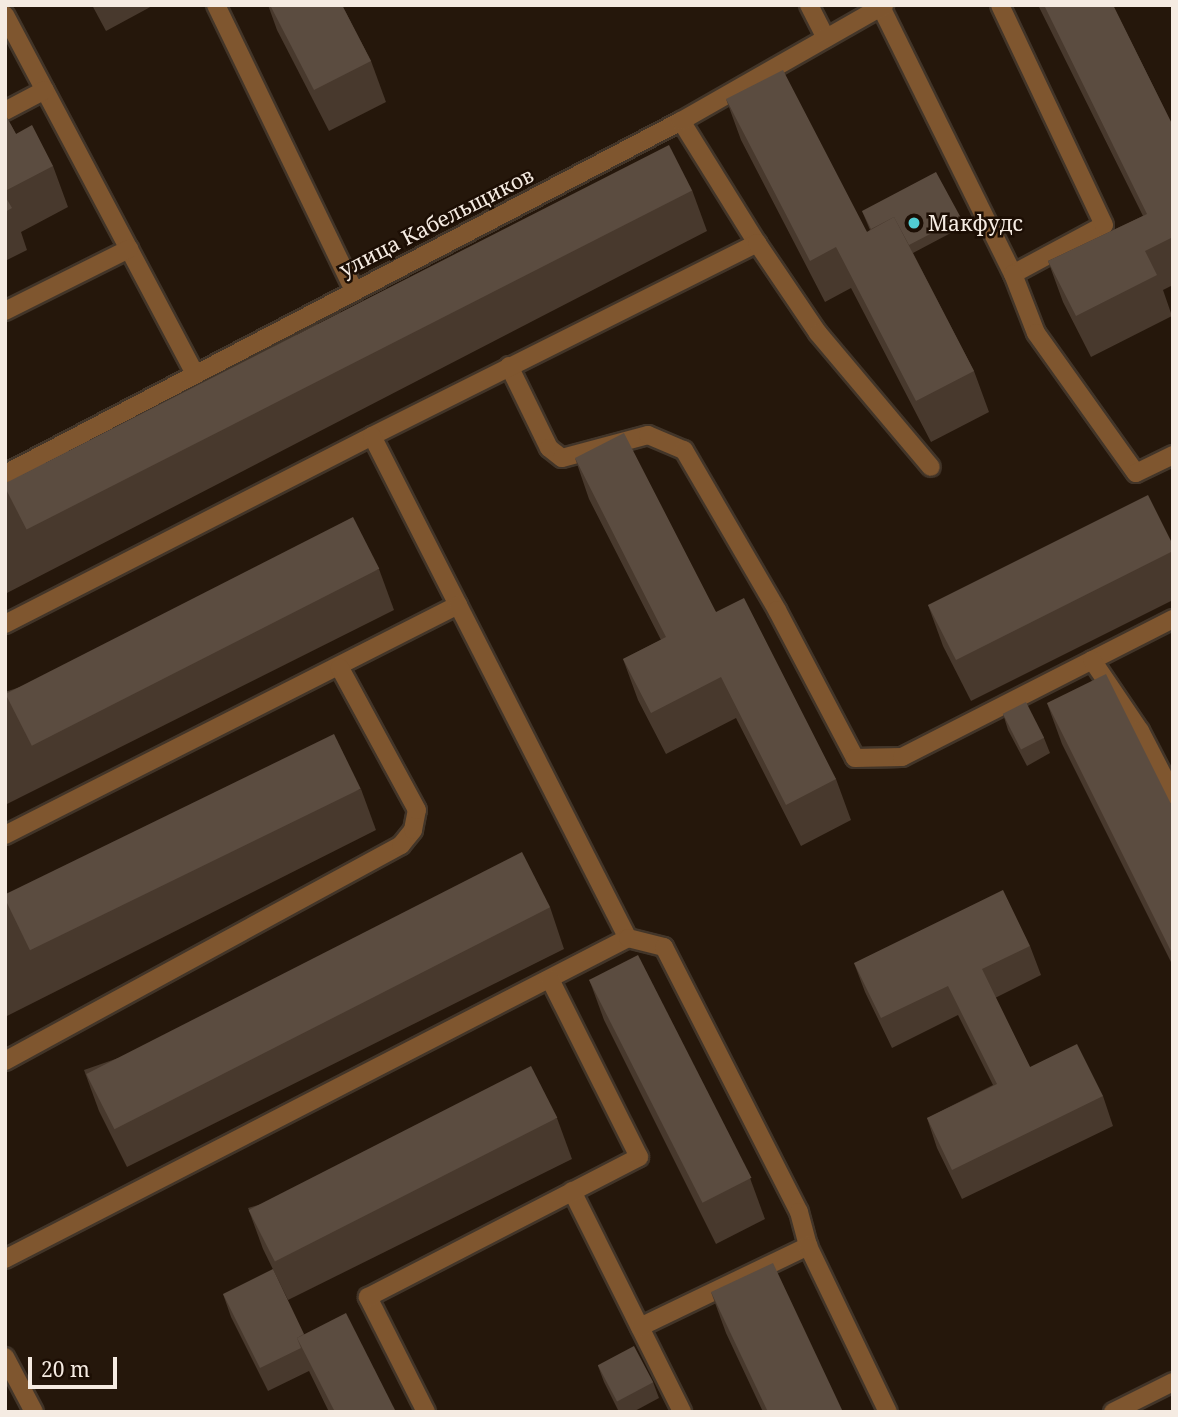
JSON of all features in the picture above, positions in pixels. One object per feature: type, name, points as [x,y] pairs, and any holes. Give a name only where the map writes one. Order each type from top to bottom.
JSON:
[{"type":"street","points":[[216,5],[355,290]]},
{"type":"street","points":[[809,5],[826,38]]},
{"type":"street","points":[[1000,5],[1104,225],[1013,274]]},
{"type":"street","points":[[883,6],[1013,274],[1036,332],[1136,473],[1173,455]]},
{"type":"street","name":"улица Кабельщиков","points":[[5,474],[681,121],[883,6]]},
{"type":"street","points":[[5,15],[195,374]]},
{"type":"street","points":[[5,111],[45,90]]},
{"type":"street","points":[[681,121],[757,243],[818,333],[931,467]]},
{"type":"street","points":[[5,624],[509,366],[757,243]]},
{"type":"street","points":[[5,311],[129,249]]},
{"type":"street","points":[[509,366],[549,448],[562,458],[648,436],[684,450],[777,610],[855,758],[902,757],[1173,619]]},
{"type":"street","points":[[372,436],[628,938]]},
{"type":"street","points":[[5,835],[340,668],[458,605]]},
{"type":"street","points":[[1092,660],[1140,730],[1173,795]]},
{"type":"street","points":[[5,1060],[401,845],[413,830],[417,810],[340,668]]},
{"type":"street","points":[[5,1259],[628,938],[664,947],[799,1212],[808,1246],[888,1412]]},
{"type":"street","points":[[426,1412],[368,1297],[639,1157],[550,979]]},
{"type":"street","points":[[572,1191],[682,1412]]},
{"type":"street","points":[[640,1327],[808,1246]]},
{"type":"street","points":[[5,1357],[34,1412]]},
{"type":"street","points":[[1113,1412],[1173,1381]]},
{"type":"building","points":[[270,5],[342,5],[371,61],[314,90]]},
{"type":"building","points":[[1044,5],[1113,5],[1173,126],[1173,237],[1145,251],[1157,275],[1076,316],[1048,261],[1147,214]]},
{"type":"building","points":[[783,70],[867,232],[894,217],[974,371],[916,401],[836,247],[810,261],[726,99]]},
{"type":"building","points":[[5,114],[16,134],[32,125],[53,166],[5,191]]},
{"type":"building","points":[[669,145],[692,190],[27,530],[5,483]]},
{"type":"building","name":"Макфудс","points":[[936,172],[961,218],[909,245],[894,217],[871,229],[862,211]]},
{"type":"building","points":[[5,196],[12,208],[5,212]]},
{"type":"building","points":[[624,433],[716,612],[744,598],[836,779],[786,805],[721,677],[651,713],[623,659],[666,637],[575,458]]},
{"type":"building","points":[[1148,495],[1173,545],[1173,551],[956,660],[928,605]]},
{"type":"building","points":[[353,517],[379,569],[32,746],[6,694]]},
{"type":"building","points":[[1106,674],[1173,808],[1173,955],[1047,703]]},
{"type":"building","points":[[1026,702],[1044,738],[1021,749],[1003,714]]},
{"type":"building","points":[[334,734],[361,789],[30,950],[5,894]]},
{"type":"building","points":[[522,852],[550,907],[114,1129],[86,1074]]},
{"type":"building","points":[[1003,890],[1030,946],[982,969],[1030,1067],[1077,1044],[1103,1096],[952,1170],[927,1118],[997,1084],[948,986],[881,1018],[854,963]]},
{"type":"building","points":[[638,955],[751,1178],[702,1203],[589,980]]},
{"type":"building","points":[[531,1066],[557,1118],[275,1262],[249,1210]]},
{"type":"building","points":[[773,1263],[843,1412],[768,1412],[711,1292]]},
{"type":"building","points":[[273,1269],[304,1334],[297,1338],[301,1348],[260,1368],[223,1294]]},
{"type":"building","points":[[346,1313],[396,1412],[335,1412],[297,1338]]},
{"type":"building","points":[[634,1346],[653,1382],[617,1401],[598,1365]]},
{"type":"place","name":"Макфудс","points":[[914,223]]}]
